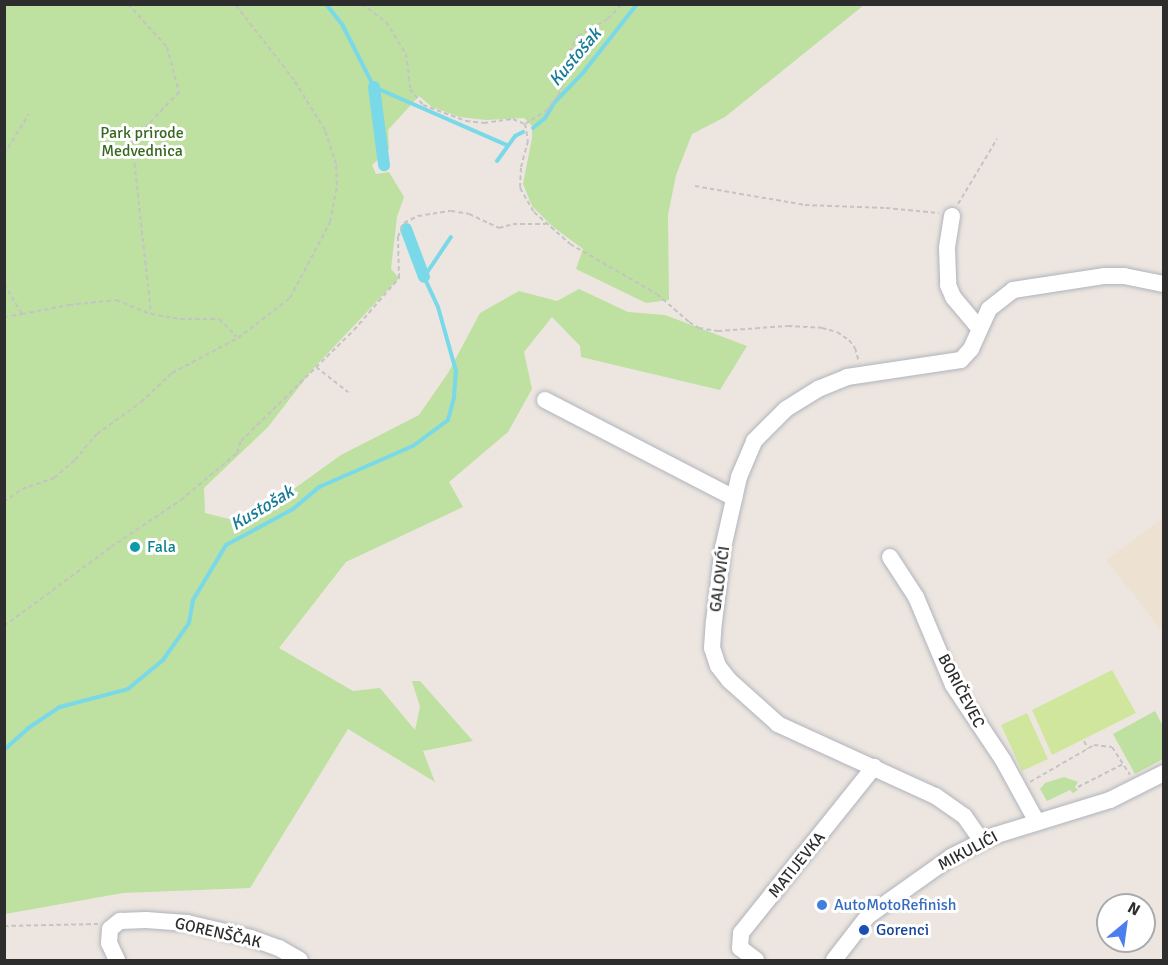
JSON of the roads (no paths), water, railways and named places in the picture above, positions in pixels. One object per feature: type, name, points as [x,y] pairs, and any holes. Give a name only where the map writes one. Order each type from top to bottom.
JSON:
[{"type":"street","points":[[952,216],[947,248],[948,285],[953,297],[979,328]]},
{"type":"street","name":"GALOVIĆI","points":[[981,840],[964,816],[951,806],[874,767],[778,724],[729,680],[718,666],[713,654],[713,631],[722,554],[734,498],[751,447],[774,418],[818,389],[861,374],[961,360],[972,349],[979,328],[993,304],[1020,288],[1105,276],[1164,284]]},
{"type":"street","points":[[545,400],[734,498]]},
{"type":"street","name":"BORIČEVEC","points":[[891,558],[916,597],[953,685],[1003,760],[1037,822]]},
{"type":"street","name":"MATIJEVKA","points":[[756,960],[740,948],[741,933],[874,767]]},
{"type":"street","name":"MIKULIĆI","points":[[834,960],[859,926],[883,903],[951,857],[981,840],[1110,800],[1164,774]]},
{"type":"street","name":"GORENŠČAK","points":[[117,960],[111,951],[108,934],[114,924],[146,920],[187,922],[251,938],[291,958]]},
{"type":"waterway","points":[[326,4],[343,26],[374,87],[507,145]]},
{"type":"waterway","name":"Kustošak","points":[[533,128],[545,118],[554,103],[582,74],[637,4]]},
{"type":"waterway","points":[[374,87],[384,165]]},
{"type":"waterway","name":"Kustošak","points":[[497,161],[515,136],[523,132]]},
{"type":"waterway","points":[[406,229],[424,277]]},
{"type":"waterway","name":"Kustošak","points":[[4,750],[27,729],[60,707],[128,689],[163,660],[189,623],[193,600],[226,545],[293,509],[319,487],[413,446],[448,420],[454,397],[456,371],[438,307],[424,277],[451,237]]},
{"type":"place","name":"Fala","points":[[135,547]]},
{"type":"place","name":"AutoMotoRefinish","points":[[822,905]]},
{"type":"place","name":"Gorenci","points":[[864,930]]},
{"type":"park label","name":"Park prirode Medvednica","points":[[142,142]]}]
